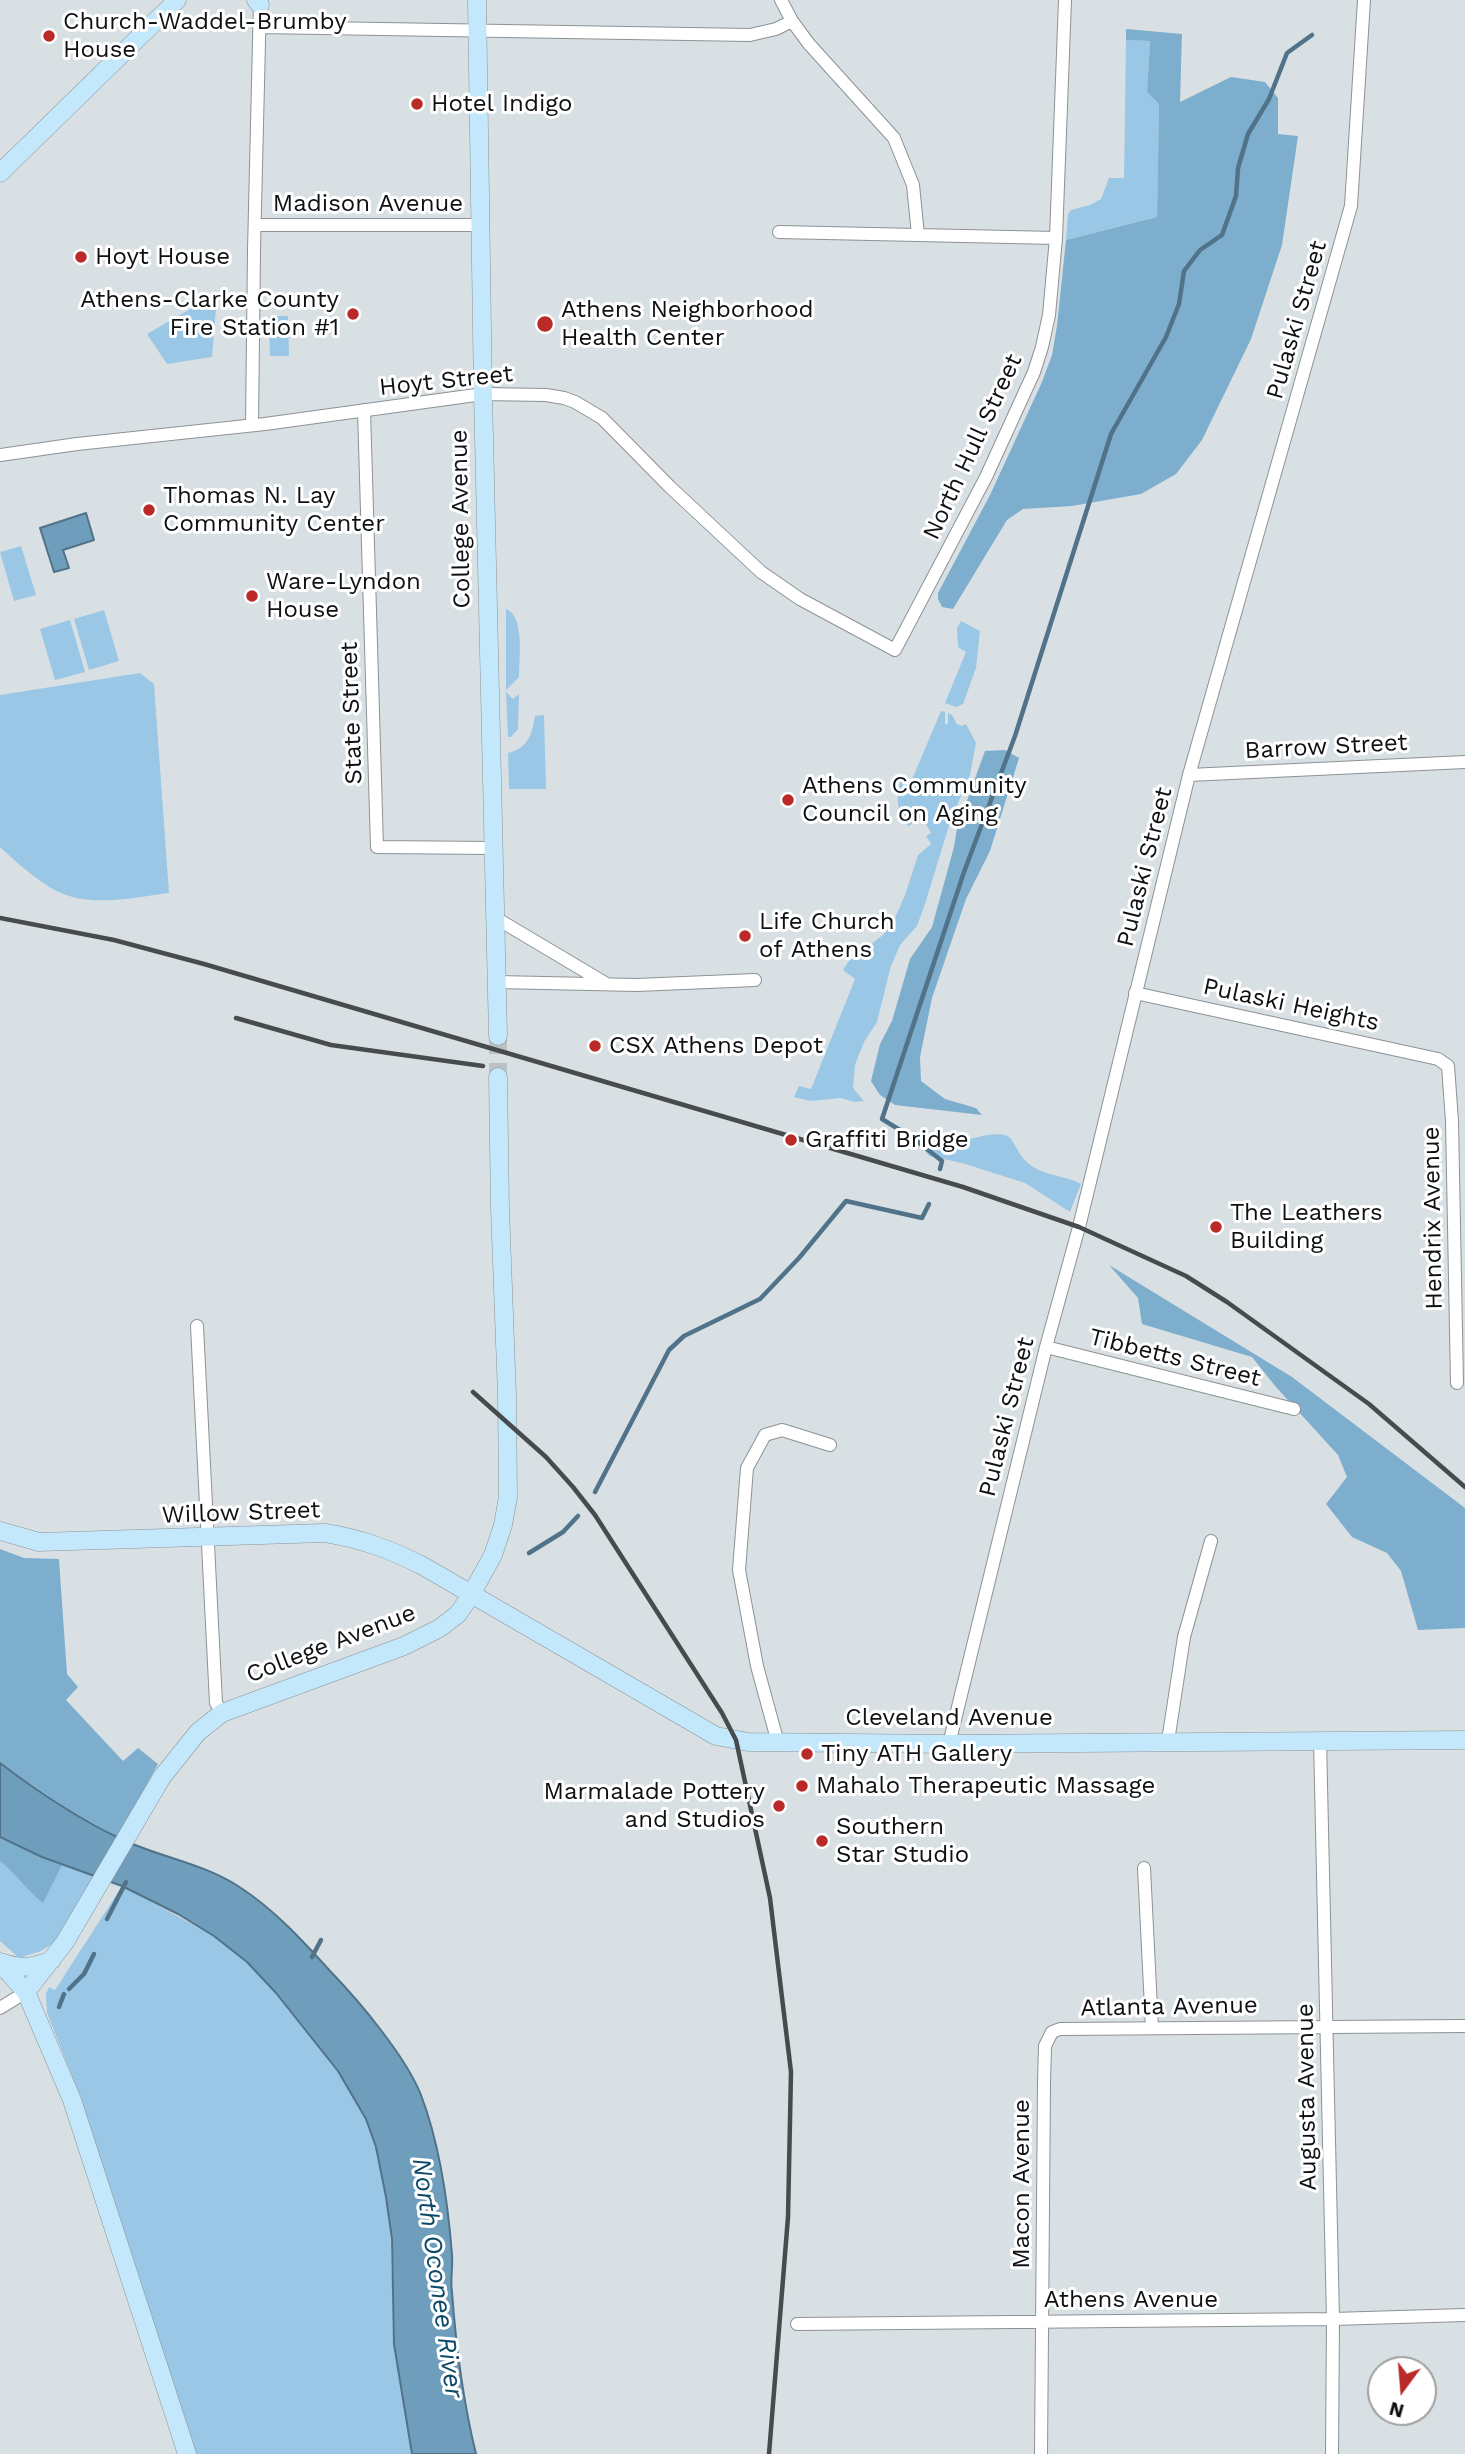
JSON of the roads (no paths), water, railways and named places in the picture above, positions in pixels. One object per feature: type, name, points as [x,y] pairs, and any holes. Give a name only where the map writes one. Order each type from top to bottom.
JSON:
[{"type":"street","points":[[1,174],[177,0]]},
{"type":"street","name":"College Avenue","points":[[477,0],[498,1036]]},
{"type":"street","points":[[781,0],[809,44],[894,138],[913,185],[918,235]]},
{"type":"street","name":"North Hull Street","points":[[895,650],[986,477],[1034,372],[1049,315],[1056,238],[1065,0]]},
{"type":"street","name":"Pulaski Street","points":[[949,1744],[1189,775],[1351,206],[1364,0]]},
{"type":"street","points":[[252,425],[259,2]]},
{"type":"street","points":[[259,27],[750,35],[776,29],[792,21]]},
{"type":"street","name":"Madison Avenue","points":[[255,225],[482,225]]},
{"type":"street","points":[[779,232],[1056,238]]},
{"type":"street","name":"Hoyt Street","points":[[0,455],[483,394],[546,395],[575,402],[602,418],[670,487],[761,572],[800,599],[895,650]]},
{"type":"street","name":"State Street","points":[[365,410],[377,847],[493,848]]},
{"type":"street","name":"Barrow Street","points":[[1189,775],[1465,762]]},
{"type":"street","points":[[494,917],[608,985]]},
{"type":"street","points":[[497,982],[608,985],[755,980]]},
{"type":"street","name":"Pulaski Heights","points":[[1135,993],[1438,1059]]},
{"type":"street","name":"Hendrix Avenue","points":[[1438,1059],[1448,1066],[1451,1085],[1457,1382]]},
{"type":"street","name":"College Avenue","points":[[26,1992],[65,1942],[162,1777],[198,1732],[222,1713],[404,1646],[440,1628],[457,1614],[471,1595],[493,1555],[503,1525],[508,1497],[499,1077]]},
{"type":"street","points":[[197,1326],[216,1703],[222,1713]]},
{"type":"street","name":"Tibbetts Street","points":[[1046,1347],[1294,1409]]},
{"type":"street","points":[[778,1743],[757,1666],[739,1570],[747,1468],[765,1435],[782,1430],[830,1445]]},
{"type":"street","name":"Willow Street","points":[[0,1531],[39,1542],[325,1534],[350,1537],[385,1547],[471,1595]]},
{"type":"street","points":[[1168,1741],[1184,1637],[1211,1541]]},
{"type":"street","name":"Cleveland Avenue","points":[[471,1595],[716,1736],[748,1742],[949,1744],[1465,1740]]},
{"type":"street","name":"Augusta Avenue","points":[[1320,1740],[1333,2319],[1332,2454]]},
{"type":"street","points":[[1144,1868],[1152,2028]]},
{"type":"street","points":[[0,1962],[24,1968],[52,1961]]},
{"type":"street","points":[[0,1962],[26,1992],[72,2100],[187,2454]]},
{"type":"street","points":[[0,2008],[26,1992]]},
{"type":"street","name":"Atlanta Avenue","points":[[1044,2082],[1045,2046],[1052,2032],[1060,2029],[1465,2026]]},
{"type":"street","name":"Macon Avenue","points":[[1041,2454],[1044,2082]]},
{"type":"street","name":"Athens Avenue","points":[[797,2324],[1333,2319],[1465,2315]]},
{"type":"water","points":[[86,513],[94,540],[63,550],[69,568],[54,572],[40,528]]},
{"type":"water","name":"North Oconee River","points":[[0,1763],[59,1804],[105,1831],[135,1845],[210,1871],[251,1895],[276,1915],[310,1949],[394,2047],[421,2095],[438,2154],[450,2235],[451,2287],[458,2353],[476,2454],[412,2454],[394,2344],[392,2239],[386,2197],[376,2147],[366,2119],[338,2071],[276,1993],[247,1962],[214,1936],[178,1914],[122,1886],[42,1857],[0,1837]]},
{"type":"waterway","points":[[940,1169],[942,1161],[913,1138],[882,1119],[964,872],[1015,736],[1111,434],[1166,337],[1179,304],[1184,271],[1200,250],[1222,235],[1236,196],[1238,168],[1248,134],[1269,99],[1287,53],[1312,35]]},
{"type":"waterway","points":[[595,1492],[669,1350],[684,1336],[760,1299],[799,1258],[846,1201],[922,1218],[929,1204]]},
{"type":"waterway","points":[[529,1553],[563,1532],[578,1516]]},
{"type":"waterway","points":[[107,1919],[126,1882]]},
{"type":"waterway","points":[[312,1957],[321,1940]]},
{"type":"waterway","points":[[69,1989],[84,1974],[94,1954]]},
{"type":"waterway","points":[[59,2007],[64,1994]]},
{"type":"tunnel","points":[[498,1036],[498,1077]]},
{"type":"railway","points":[[0,918],[114,940],[204,964],[963,1187],[1079,1227],[1186,1276],[1227,1302],[1369,1404],[1465,1487]]},
{"type":"railway","points":[[236,1018],[331,1045],[483,1066]]},
{"type":"railway","points":[[473,1392],[546,1457],[595,1515],[722,1713],[736,1740],[770,1898],[791,2072],[788,2217],[769,2454]]},
{"type":"place","name":"Church-Waddel-Brumby House","points":[[49,36]]},
{"type":"place","name":"Hotel Indigo","points":[[417,104]]},
{"type":"place","name":"Hoyt House","points":[[81,257]]},
{"type":"place","name":"Athens-Clarke County Fire Station #1","points":[[353,314]]},
{"type":"place","name":"Athens Neighborhood Health Center","points":[[545,324]]},
{"type":"place","name":"Thomas N. Lay Community Center","points":[[149,510]]},
{"type":"place","name":"Ware-Lyndon House","points":[[252,596]]},
{"type":"place","name":"Athens Community Council on Aging","points":[[788,800]]},
{"type":"place","name":"Life Church of Athens","points":[[745,936]]},
{"type":"place","name":"CSX Athens Depot","points":[[595,1046]]},
{"type":"place","name":"Graffiti Bridge","points":[[791,1140]]},
{"type":"place","name":"The Leathers Building","points":[[1216,1227]]},
{"type":"place","name":"Tiny ATH Gallery","points":[[807,1754]]},
{"type":"place","name":"Mahalo Therapeutic Massage","points":[[802,1786]]},
{"type":"place","name":"Marmalade Pottery and Studios","points":[[779,1806]]},
{"type":"place","name":"Southern Star Studio","points":[[822,1841]]}]
